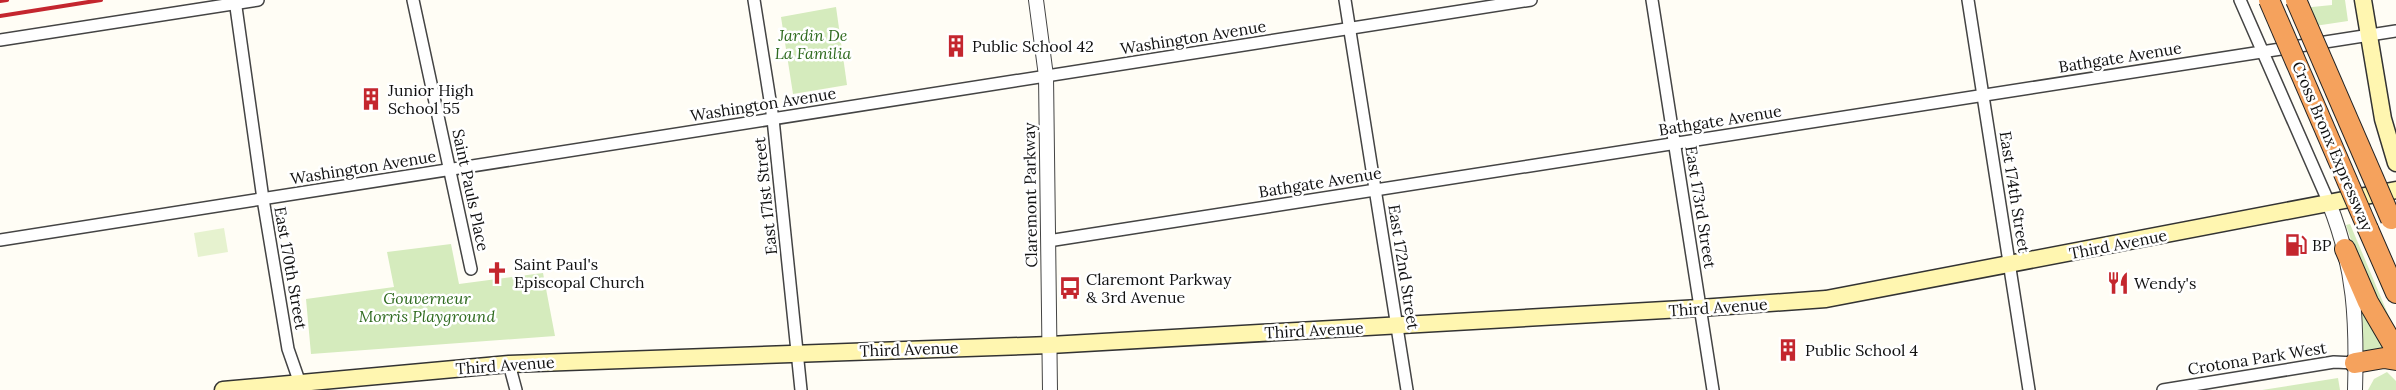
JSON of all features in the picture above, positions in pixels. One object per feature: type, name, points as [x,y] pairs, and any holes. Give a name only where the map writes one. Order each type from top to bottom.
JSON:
[{"type":"highway","name":"Cross Bronx Expressway","points":[[2269,0],[2396,293]]},
{"type":"highway","name":"Cross Bronx Expressway","points":[[2296,0],[2394,225]]},
{"type":"highway","points":[[2345,249],[2368,302],[2396,350]]},
{"type":"highway","points":[[2355,363],[2384,358],[2396,360]]},
{"type":"main road","points":[[2363,0],[2385,130],[2396,163]]},
{"type":"main road","name":"Third Avenue","points":[[222,390],[300,386],[509,364],[1050,345],[1397,326],[1826,299],[2396,190]]},
{"type":"street","points":[[0,40],[235,2],[258,0]]},
{"type":"street","name":"Saint Pauls Place","points":[[413,0],[471,269]]},
{"type":"street","name":"East 171st Street","points":[[754,0],[773,119],[801,390]]},
{"type":"street","name":"Claremont Parkway","points":[[1036,0],[1046,76],[1050,390]]},
{"type":"street","name":"East 172nd Street","points":[[1345,0],[1407,390]]},
{"type":"street","name":"Washington Avenue","points":[[0,240],[1532,0]]},
{"type":"street","name":"East 173rd Street","points":[[1652,0],[1714,390]]},
{"type":"street","name":"East 174th Street","points":[[1968,0],[2028,390]]},
{"type":"street","points":[[2240,0],[2329,203],[2345,249],[2353,290],[2355,390]]},
{"type":"street","name":"East 170th Street","points":[[235,2],[263,199],[288,349],[300,386]]},
{"type":"street","name":"Bathgate Avenue","points":[[1048,241],[2396,31]]},
{"type":"street","name":"Crotona Park West","points":[[2163,390],[2334,362],[2355,363]]},
{"type":"street","points":[[509,364],[516,390]]},
{"type":"green space","points":[[2332,0],[2345,0],[2348,21],[2308,27],[2302,8],[2332,5]]},
{"type":"green space","name":"Jardin De La Familia","points":[[836,7],[847,85],[793,94],[781,17]]},
{"type":"green space","points":[[2350,224],[2396,333],[2364,278],[2346,225]]},
{"type":"green space","points":[[224,228],[228,252],[198,257],[194,233]]},
{"type":"green space","name":"Gouverneur Morris Playground","points":[[451,244],[459,284],[543,273],[555,336],[311,354],[306,299],[394,287],[387,252]]},
{"type":"green space","points":[[2362,312],[2367,312],[2386,348],[2363,354]]},
{"type":"green space","points":[[2387,372],[2396,381],[2396,390],[2368,390],[2374,379]]},
{"type":"green space","points":[[2338,378],[2340,390],[2262,390]]},
{"type":"railway","points":[[0,1],[7,0]]},
{"type":"railway","points":[[0,16],[101,0]]},
{"type":"place","name":"Public School 42","points":[[956,46]]},
{"type":"place","name":"Junior High School 55","points":[[371,99]]},
{"type":"place","name":"BP","points":[[2296,245]]},
{"type":"place","name":"Saint Paul's Episcopal Church","points":[[497,273]]},
{"type":"place","name":"Wendy's","points":[[2118,283]]},
{"type":"place","name":"Claremont Parkway & 3rd Avenue","points":[[1070,288]]},
{"type":"place","name":"Public School 4","points":[[1788,350]]}]
